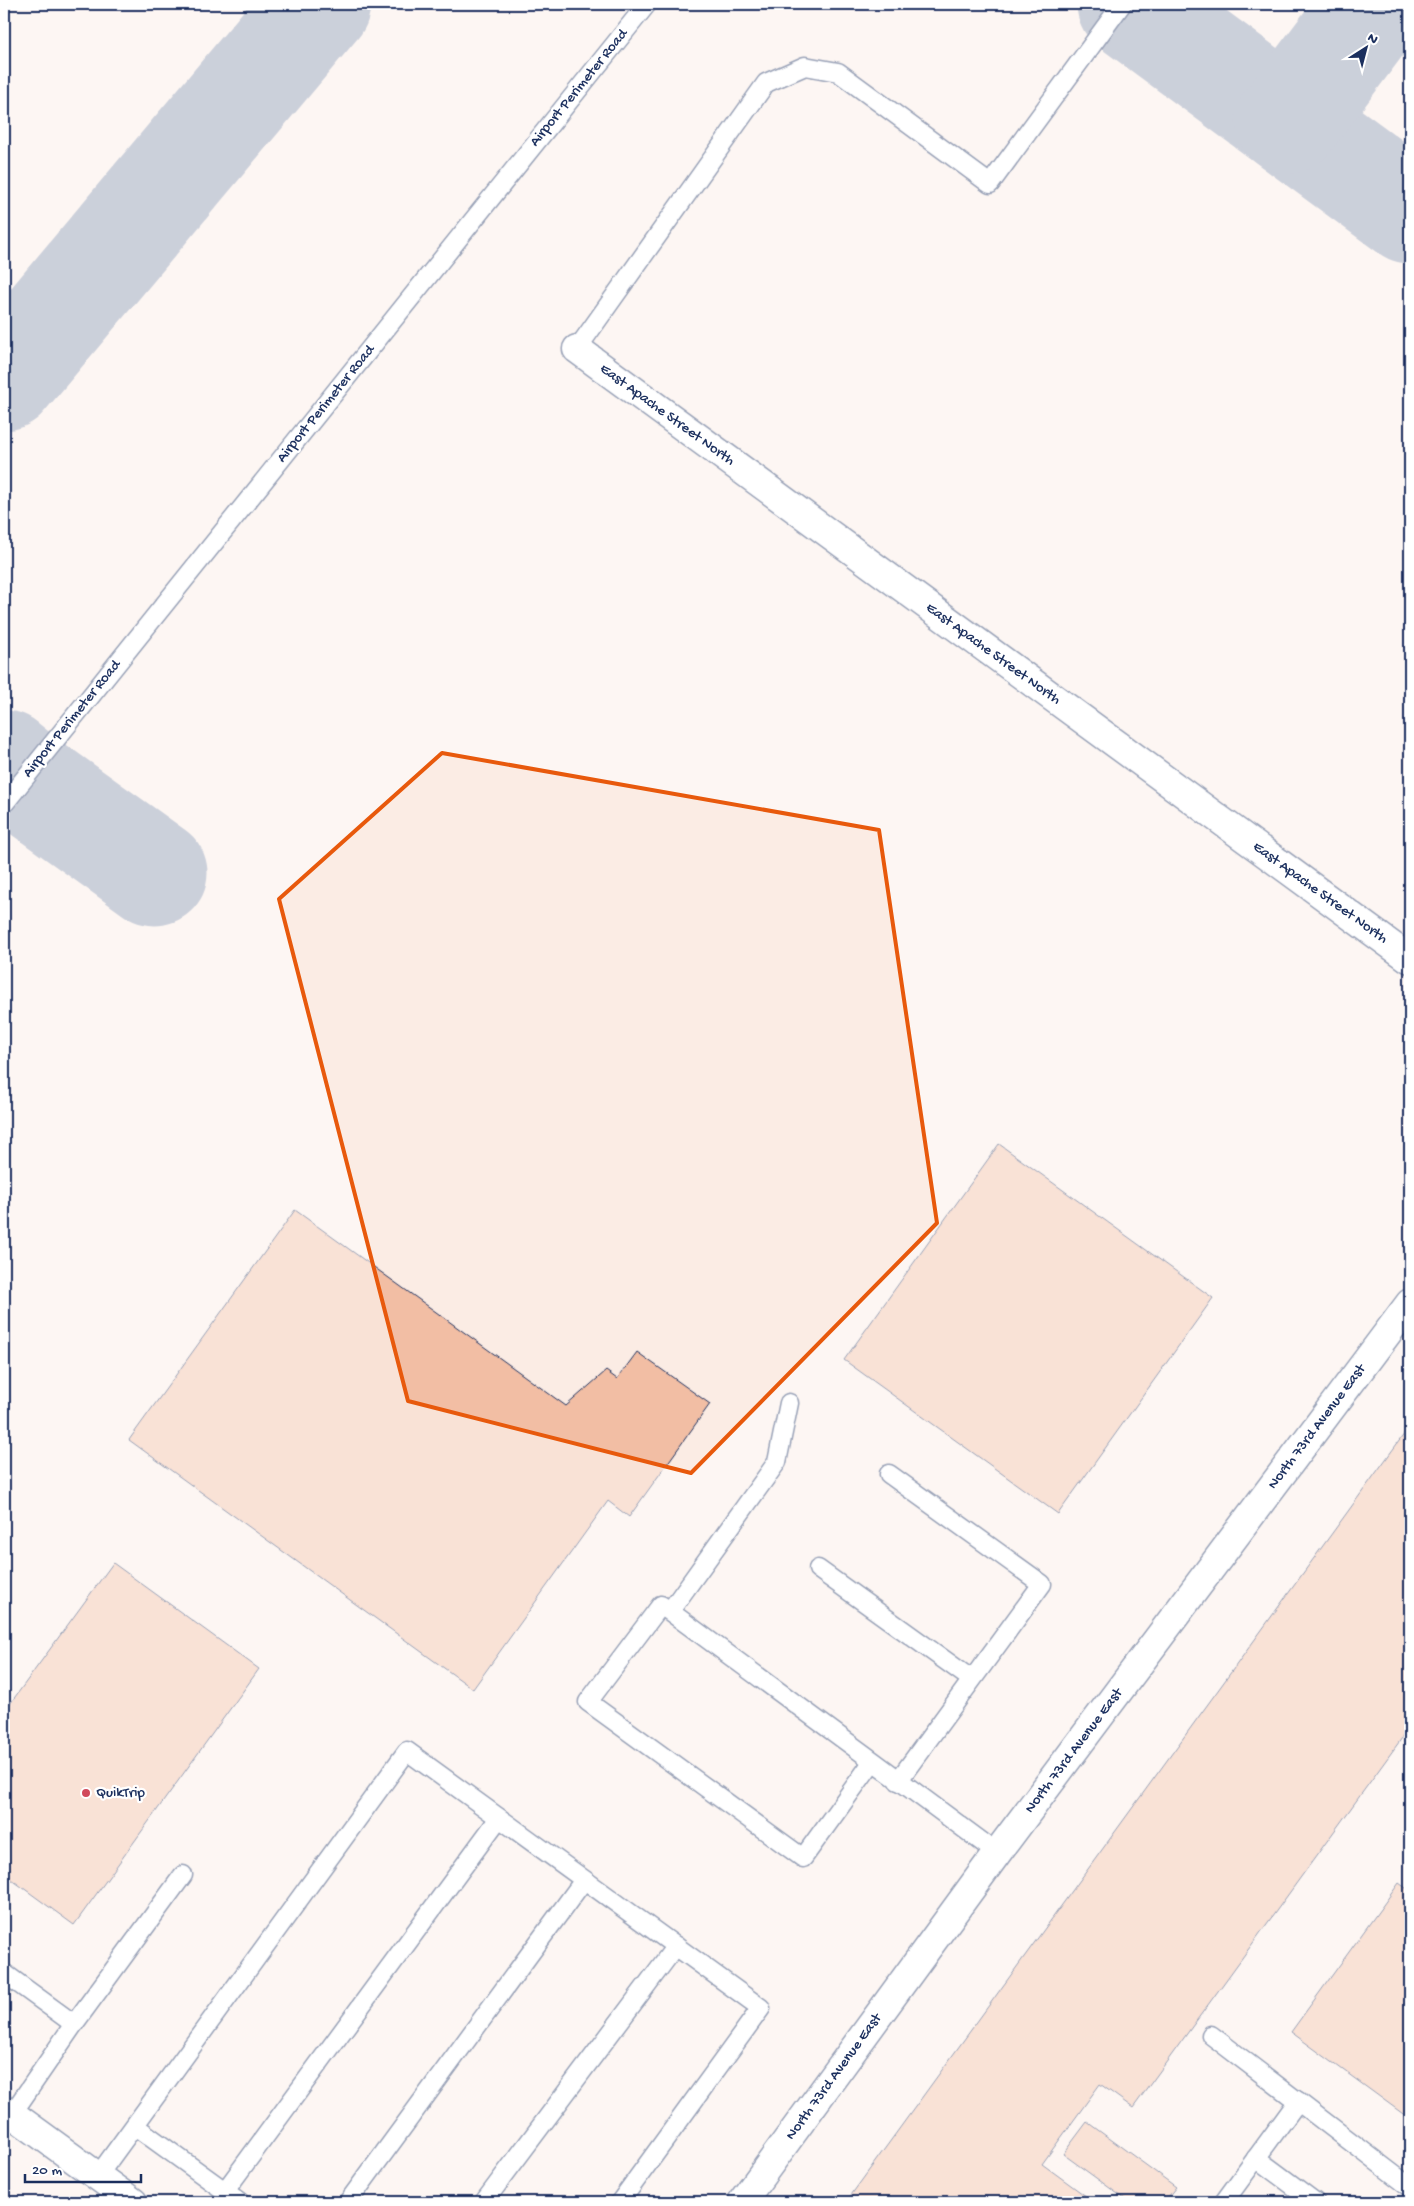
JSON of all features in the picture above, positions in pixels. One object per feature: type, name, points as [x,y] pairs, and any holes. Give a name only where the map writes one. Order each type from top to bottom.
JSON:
[{"type":"street","name":"East Apache Street North","points":[[577,349],[1410,959]]},
{"type":"street","name":"North 73rd Avenue East","points":[[742,2202],[997,1853],[1410,1303]]},
{"type":"street","points":[[12,2114],[133,2202]]},
{"type":"lane","name":"Airport Perimeter Road","points":[[4,804],[647,4]]},
{"type":"lane","points":[[577,349],[766,83],[804,66],[838,72],[990,184],[1122,4]]},
{"type":"lane","points":[[670,1611],[777,1462],[789,1404]]},
{"type":"lane","points":[[889,1474],[1042,1584],[898,1781]]},
{"type":"lane","points":[[818,1569],[971,1680]]},
{"type":"lane","points":[[873,1761],[803,1858],[588,1702],[661,1605],[873,1761],[898,1781],[997,1853]]},
{"type":"lane","points":[[97,2177],[407,1751],[761,2008],[620,2202]]},
{"type":"lane","points":[[225,2191],[499,1818]]},
{"type":"lane","points":[[12,2114],[74,2024],[182,1875]]},
{"type":"lane","points":[[348,2202],[584,1880]]},
{"type":"lane","points":[[484,2202],[676,1946]]},
{"type":"lane","points":[[4,1973],[74,2024]]},
{"type":"lane","points":[[1211,2035],[1410,2188]]},
{"type":"lane","points":[[1224,2202],[1298,2101]]},
{"type":"lane","points":[[135,2126],[240,2202]]},
{"type":"lane","points":[[1256,2158],[1315,2202]]},
{"type":"highlighted area","points":[[442,753],[879,830],[937,1223],[691,1473],[408,1401],[279,899]]},
{"type":"shaded area","points":[[4,4],[1410,4],[1410,2202],[4,2202]]},
{"type":"building","points":[[999,1144],[1213,1298],[1058,1514],[844,1360]]},
{"type":"building","points":[[295,1210],[566,1406],[606,1371],[617,1379],[637,1352],[710,1404],[629,1517],[608,1501],[473,1689],[129,1440]]},
{"type":"building","points":[[1410,1426],[1410,1727],[1133,2108],[1100,2084],[1042,2164],[1094,2202],[846,2202]]},
{"type":"building","name":"QuikTrip","points":[[113,1563],[259,1669],[74,1925],[4,1874],[4,1712]]},
{"type":"building","points":[[1399,1883],[1410,1891],[1410,2119],[1291,2032]]},
{"type":"building","points":[[1087,2122],[1176,2187],[1164,2202],[1129,2202],[1063,2154]]},
{"type":"taxiway","points":[[4,378],[318,4]]},
{"type":"taxiway","points":[[1129,4],[1410,211]]},
{"type":"taxiway","points":[[1288,121],[1376,4]]},
{"type":"taxiway","points":[[4,763],[155,873]]},
{"type":"place","name":"QuikTrip","points":[[86,1793]]}]
